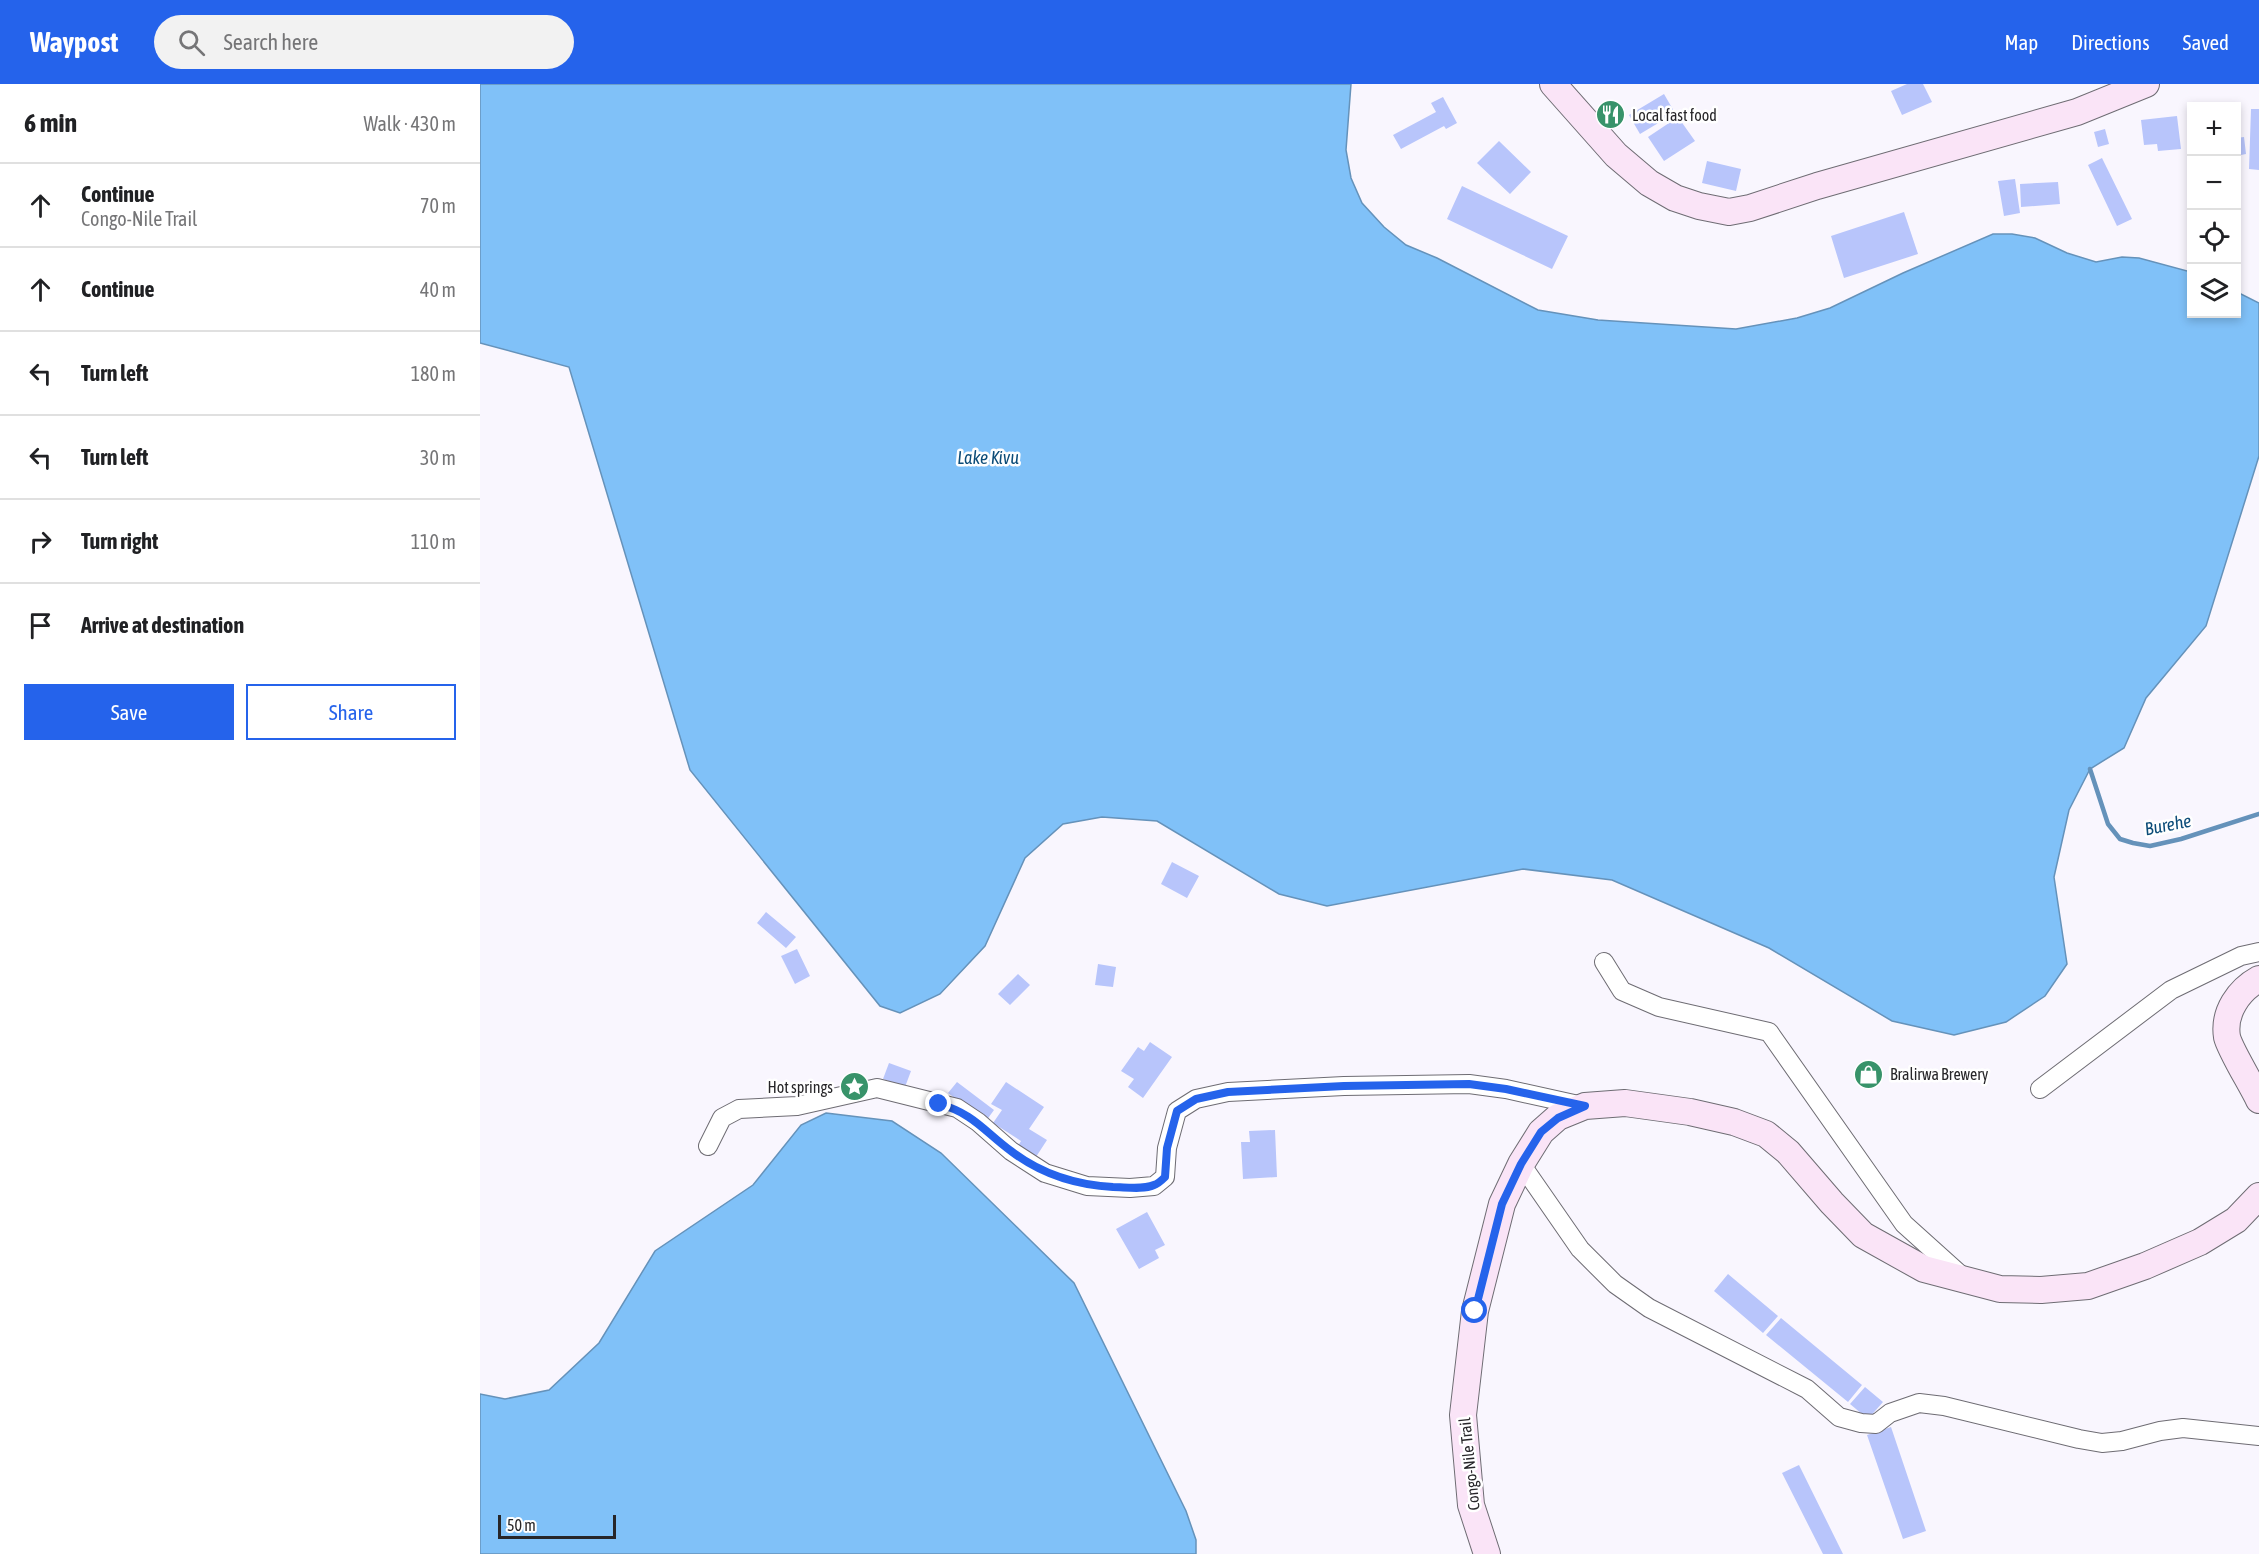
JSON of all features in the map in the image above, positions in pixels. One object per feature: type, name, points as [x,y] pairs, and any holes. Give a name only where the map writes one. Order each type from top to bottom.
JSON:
[{"type":"main road","points":[[1553,84],[1616,155],[1649,183],[1675,198],[1699,207],[1729,212],[1750,208],[1817,186],[2077,112],[2146,84]]},
{"type":"main road","points":[[2259,979],[2234,1001],[2227,1019],[2227,1038],[2259,1100]]},
{"type":"main road","name":"Congo-Nile Trail","points":[[1487,1554],[1471,1505],[1463,1415],[1475,1311],[1502,1204],[1521,1164],[1541,1132],[1558,1118],[1585,1106],[1625,1103],[1690,1112],[1734,1122],[1766,1134],[1788,1152],[1863,1235],[1924,1269],[2000,1289],[2041,1290],[2088,1286],[2145,1266],[2200,1242],[2236,1220],[2259,1196]]},
{"type":"street","points":[[2040,1089],[2171,990],[2241,956],[2259,952]]},
{"type":"street","points":[[1604,962],[1622,991],[1659,1007],[1769,1032],[1904,1224],[1968,1281]]},
{"type":"street","points":[[708,1146],[722,1118],[739,1109],[797,1106],[877,1088],[957,1108],[978,1122],[1011,1151],[1045,1173],[1087,1186],[1130,1188],[1154,1186],[1165,1177],[1167,1148],[1177,1111],[1196,1099],[1228,1092],[1344,1086],[1469,1084],[1506,1089],[1585,1106]]},
{"type":"street","points":[[1521,1164],[1580,1250],[1615,1284],[1649,1308],[1807,1389],[1839,1416],[1861,1423],[1876,1424],[1890,1413],[1919,1403],[1944,1406],[2102,1443],[2183,1428],[2259,1436]]},
{"type":"water","name":"Lake Kivu","points":[[480,84],[1351,84],[1346,150],[1351,178],[1362,203],[1384,227],[1406,245],[1437,258],[1538,310],[1598,320],[1736,329],[1797,318],[1830,308],[1993,234],[2012,234],[2035,238],[2067,253],[2096,262],[2122,257],[2139,258],[2187,271],[2187,318],[2241,318],[2241,294],[2259,303],[2259,456],[2206,626],[2146,698],[2124,748],[2090,769],[2069,810],[2054,877],[2067,964],[2045,996],[2006,1022],[1954,1035],[1892,1021],[1769,948],[1612,880],[1523,869],[1327,906],[1279,894],[1157,821],[1102,817],[1063,824],[1025,858],[985,946],[940,994],[900,1013],[880,1006],[690,770],[569,367],[480,343]]},
{"type":"water","points":[[826,1113],[892,1121],[941,1153],[1074,1283],[1186,1511],[1196,1540],[1196,1554],[480,1554],[480,1394],[505,1399],[549,1390],[599,1343],[655,1251],[753,1185],[801,1125]]},
{"type":"building","points":[[1907,84],[1923,84],[1932,102],[1902,115],[1891,91]]},
{"type":"building","points":[[1664,94],[1675,113],[1640,134],[1629,115]]},
{"type":"building","points":[[1443,97],[1457,123],[1446,129],[1444,126],[1401,149],[1393,135],[1436,112],[1431,103]]},
{"type":"building","points":[[2251,109],[2259,109],[2259,170],[2249,169]]},
{"type":"building","points":[[2177,116],[2181,149],[2158,151],[2157,144],[2144,145],[2141,120]]},
{"type":"building","points":[[1678,117],[1695,141],[1664,161],[1648,137]]},
{"type":"building","points":[[2105,129],[2109,144],[2098,147],[2094,132]]},
{"type":"building","points":[[2241,137],[2244,137],[2246,154],[2241,155]]},
{"type":"building","points":[[1499,141],[1531,172],[1510,194],[1477,163]]},
{"type":"building","points":[[2102,158],[2132,219],[2117,226],[2088,165]]},
{"type":"building","points":[[1707,161],[1741,169],[1736,191],[1702,183]]},
{"type":"building","points":[[2015,179],[2020,213],[2004,216],[1998,181]]},
{"type":"building","points":[[2058,182],[2060,204],[2021,207],[2020,184]]},
{"type":"building","points":[[1462,186],[1568,236],[1552,269],[1447,219]]},
{"type":"building","points":[[1904,212],[1918,254],[1844,278],[1831,236]]},
{"type":"building","points":[[1172,862],[1199,876],[1187,898],[1161,884]]},
{"type":"building","points":[[766,912],[796,937],[786,948],[757,923]]},
{"type":"building","points":[[797,949],[810,976],[795,984],[781,956]]},
{"type":"building","points":[[1098,964],[1116,967],[1113,987],[1095,985]]},
{"type":"building","points":[[1018,974],[1030,985],[1010,1005],[998,994]]},
{"type":"building","points":[[1150,1042],[1172,1057],[1143,1098],[1128,1087],[1134,1079],[1121,1071],[1138,1047],[1144,1051]]},
{"type":"building","points":[[889,1063],[911,1071],[905,1087],[883,1079]]},
{"type":"building","points":[[957,1082],[994,1110],[986,1121],[948,1093]]},
{"type":"building","points":[[1006,1082],[1044,1107],[1029,1129],[1047,1140],[1034,1160],[1017,1148],[1021,1141],[993,1123],[1002,1110],[991,1104]]},
{"type":"building","points":[[1275,1130],[1277,1177],[1243,1179],[1241,1142],[1250,1142],[1249,1131]]},
{"type":"building","points":[[1147,1212],[1165,1245],[1155,1250],[1159,1258],[1139,1269],[1116,1229]]},
{"type":"building","points":[[1728,1274],[1778,1316],[1763,1333],[1714,1291]]},
{"type":"building","points":[[1781,1318],[1862,1385],[1848,1402],[1766,1335]]},
{"type":"building","points":[[1865,1387],[1883,1402],[1868,1419],[1850,1404]]},
{"type":"building","points":[[1891,1427],[1926,1531],[1903,1539],[1867,1435]]},
{"type":"building","points":[[1799,1465],[1843,1554],[1823,1554],[1782,1473]]},
{"type":"waterway","name":"Burehe","points":[[2090,769],[2108,824],[2120,839],[2133,843],[2150,846],[2181,839],[2259,814]]},
{"type":"place","name":"Local fast food","points":[[1611,115]]},
{"type":"place","name":"Bralirwa Brewery","points":[[1869,1074]]},
{"type":"place","name":"Hot springs","points":[[854,1087]]},
{"type":"route","points":[[939,1104],[957,1108],[978,1122],[1011,1151],[1045,1173],[1087,1186],[1130,1188],[1154,1186],[1165,1177],[1167,1148],[1177,1111],[1196,1099],[1228,1092],[1344,1086],[1469,1084],[1506,1089],[1585,1106],[1558,1118],[1541,1132],[1521,1164],[1502,1204],[1475,1311]]}]
